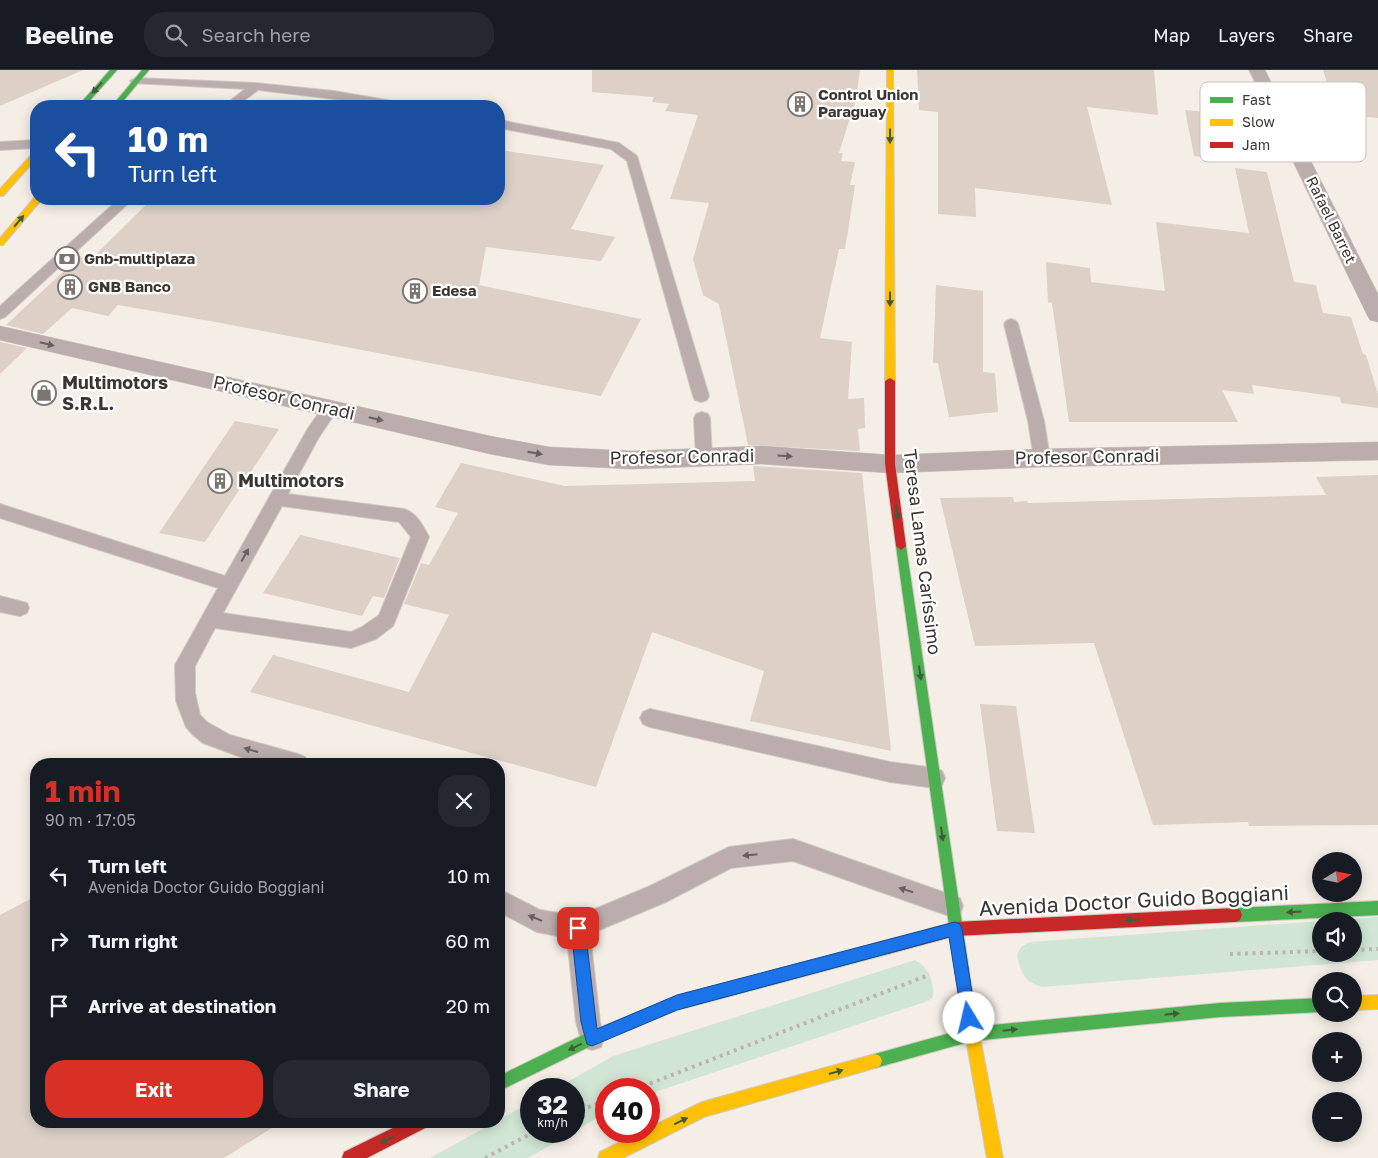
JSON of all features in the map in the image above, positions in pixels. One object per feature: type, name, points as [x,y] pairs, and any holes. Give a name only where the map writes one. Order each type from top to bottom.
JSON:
[{"type":"main road","points":[[86,100],[114,70]]},
{"type":"main road","points":[[121,100],[146,70]]},
{"type":"main road","name":"Teresa Lamas Caríssimo","points":[[890,70],[890,464],[955,929],[995,1158]]},
{"type":"main road","points":[[4,207],[1,193],[30,162]]},
{"type":"main road","points":[[0,243],[33,205]]},
{"type":"main road","name":"Avenida Doctor Guido Boggiani","points":[[505,1081],[592,1038],[677,1002],[955,929],[1378,908]]},
{"type":"main road","points":[[1362,1003],[1378,1002]]},
{"type":"main road","points":[[606,1158],[702,1110],[972,1034],[1220,1010],[1312,1005]]},
{"type":"main road","points":[[350,1158],[410,1128]]},
{"type":"street","name":"Rafael Barret","points":[[1257,70],[1263,82]]},
{"type":"street","name":"Rafael Barret","points":[[1302,162],[1378,315]]},
{"type":"street","name":"Profesor Conradi","points":[[0,332],[330,409],[490,445],[549,456],[632,460],[761,455],[890,464],[1042,458],[1378,451]]},
{"type":"lane","points":[[136,81],[256,86],[363,100]]},
{"type":"lane","points":[[238,100],[256,86]]},
{"type":"lane","points":[[505,125],[614,146],[633,159],[701,396]]},
{"type":"lane","points":[[0,146],[30,144]]},
{"type":"lane","points":[[0,314],[119,205]]},
{"type":"lane","points":[[1012,324],[1036,421],[1042,458]]},
{"type":"lane","points":[[277,758],[215,740],[193,723],[183,684],[185,665],[276,499],[313,434],[330,409]]},
{"type":"lane","points":[[702,418],[704,458]]},
{"type":"lane","points":[[209,619],[351,640],[369,633],[386,620],[420,537],[414,526],[404,516],[276,499]]},
{"type":"lane","points":[[0,512],[228,584]]},
{"type":"lane","points":[[0,604],[20,608]]},
{"type":"lane","points":[[650,718],[890,772],[935,778]]},
{"type":"lane","points":[[505,903],[537,920],[578,928],[658,894],[729,858],[793,850],[952,906]]},
{"type":"lane","points":[[578,928],[588,1022],[592,1038]]},
{"type":"path","points":[[1362,950],[1378,949]]},
{"type":"path","points":[[485,1158],[520,1139]]},
{"type":"green space","points":[[1378,917],[1378,960],[1362,961],[1362,918]]},
{"type":"green space","points":[[1312,922],[1312,962],[1353,962],[1042,987],[1030,982],[1024,976],[1020,967],[1017,955],[1021,947],[1030,942]]},
{"type":"green space","points":[[915,960],[924,966],[930,975],[933,985],[933,997],[928,1001],[660,1090],[660,1078],[595,1078],[595,1119],[585,1125],[585,1078],[574,1078],[613,1056]]},
{"type":"green space","points":[[520,1108],[520,1143],[554,1143],[528,1158],[430,1158],[484,1128],[505,1128],[505,1116]]},
{"type":"building","points":[[0,70],[83,70],[0,106]]},
{"type":"building","points":[[592,70],[860,70],[856,99],[839,153],[843,153],[841,161],[855,162],[850,185],[855,185],[845,249],[839,249],[820,338],[852,342],[848,399],[864,398],[865,428],[858,429],[860,451],[748,445],[719,304],[703,295],[693,259],[709,203],[670,199],[698,115],[665,111],[669,104],[652,102],[654,97],[592,92]]},
{"type":"building","points":[[917,70],[1154,70],[1158,115],[1087,107],[1112,205],[975,188],[976,217],[938,214],[938,112],[919,110]]},
{"type":"building","points":[[1323,70],[1378,70],[1378,118],[1366,117],[1366,82],[1327,82]]},
{"type":"building","points":[[1185,110],[1200,111],[1200,157],[1194,156]]},
{"type":"building","name":"Edesa","points":[[505,151],[604,165],[571,229],[615,237],[601,261],[486,247],[479,285],[641,319],[601,396],[118,305],[108,316],[72,308],[43,334],[6,325],[80,256],[91,259],[146,205],[505,205]]},
{"type":"building","points":[[1235,168],[1267,172],[1294,282],[1316,285],[1323,313],[1351,317],[1363,354],[1366,355],[1378,394],[1378,408],[1341,403],[1340,397],[1252,385],[1254,394],[1222,390],[1238,422],[1069,422],[1052,303],[1048,302],[1046,262],[1090,268],[1091,282],[1165,291],[1156,222],[1249,233]]},
{"type":"building","points":[[936,285],[983,291],[983,372],[995,373],[998,412],[949,417],[938,363],[933,363]]},
{"type":"building","points":[[0,342],[27,348],[0,374]]},
{"type":"building","name":"Multimotors","points":[[235,421],[279,429],[205,542],[159,533]]},
{"type":"building","points":[[461,463],[565,486],[755,481],[753,466],[862,473],[891,751],[750,721],[764,671],[652,632],[596,787],[505,762],[505,758],[490,758],[250,692],[273,655],[409,692],[449,615],[404,604],[421,563],[429,565],[458,513],[435,507]]},
{"type":"building","points":[[1378,475],[1378,825],[1249,826],[1248,822],[1153,825],[1094,643],[975,646],[940,498],[1013,497],[1014,502],[1027,501],[1028,503],[1326,495],[1316,477]]},
{"type":"building","points":[[300,535],[400,558],[384,598],[373,596],[362,616],[263,593]]},
{"type":"building","points":[[980,704],[1016,706],[1035,833],[997,831]]},
{"type":"building","points":[[30,899],[30,1128],[272,1128],[224,1158],[0,1158],[0,915]]},
{"type":"traffic: fast","points":[[86,100],[114,70]]},
{"type":"traffic: fast","points":[[120,100],[146,70]]},
{"type":"traffic: fast","points":[[901,546],[968,1011]]},
{"type":"traffic: fast","points":[[1235,915],[1378,908]]},
{"type":"traffic: fast","points":[[505,1081],[592,1038],[677,1003],[888,947]]},
{"type":"traffic: fast","points":[[875,1061],[972,1034],[1220,1010],[1312,1005]]},
{"type":"traffic: slow","points":[[890,70],[890,381]]},
{"type":"traffic: slow","points":[[0,194],[30,162]]},
{"type":"traffic: slow","points":[[0,243],[33,205]]},
{"type":"traffic: slow","points":[[1362,1003],[1378,1002]]},
{"type":"traffic: slow","points":[[968,1011],[995,1158]]},
{"type":"traffic: slow","points":[[606,1158],[702,1110],[875,1061]]},
{"type":"traffic: jam","points":[[890,381],[890,464],[901,546]]},
{"type":"traffic: jam","points":[[888,947],[955,929],[1235,915]]},
{"type":"traffic: jam","points":[[350,1158],[410,1128]]},
{"type":"place","name":"Control Union Paraguay","points":[[800,104]]},
{"type":"place","name":"Gnb-multiplaza","points":[[67,259]]},
{"type":"place","name":"GNB Banco","points":[[70,287]]},
{"type":"place","name":"Edesa","points":[[415,291]]},
{"type":"place","name":"Multimotors S.R.L.","points":[[44,393]]},
{"type":"place","name":"Multimotors","points":[[220,481]]},
{"type":"route","points":[[578,928],[588,1022],[592,1038],[677,1002],[955,929],[969,1018]]}]
